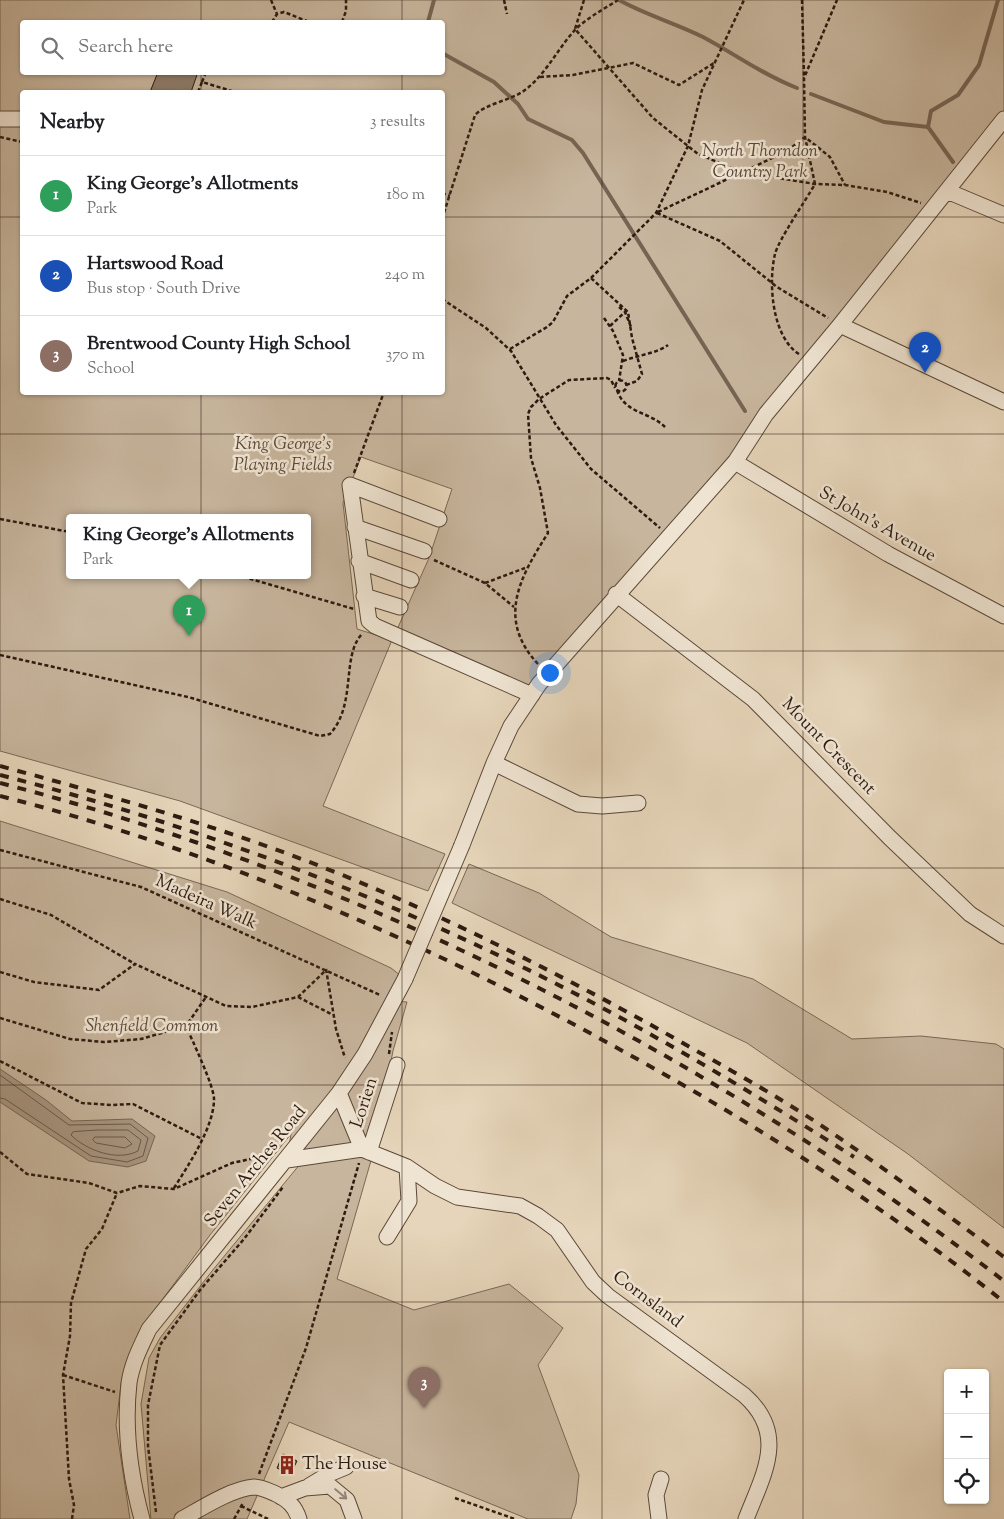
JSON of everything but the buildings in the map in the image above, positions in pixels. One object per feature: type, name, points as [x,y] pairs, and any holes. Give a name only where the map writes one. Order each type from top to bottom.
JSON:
[{"type":"street","points":[[0,119],[20,120]]},
{"type":"street","name":"Seven Arches Road","points":[[142,1519],[136,1495],[127,1429],[130,1382],[137,1355],[149,1329],[287,1160],[351,1076],[405,979],[511,726],[547,675],[616,594],[734,462],[766,414],[840,325],[1004,119]]},
{"type":"street","points":[[947,191],[1004,215]]},
{"type":"street","points":[[840,325],[1004,402]]},
{"type":"street","name":"St John's Avenue","points":[[734,462],[888,554],[1004,616]]},
{"type":"street","points":[[439,519],[350,485],[367,616],[372,624],[532,695]]},
{"type":"street","points":[[354,527],[426,555]]},
{"type":"street","points":[[359,561],[411,580]]},
{"type":"street","name":"Mount Crescent","points":[[616,594],[753,699],[903,850],[970,914],[1004,936]]},
{"type":"street","points":[[364,596],[400,607]]},
{"type":"street","points":[[494,763],[578,804],[602,806],[638,803]]},
{"type":"street","name":"Lorien","points":[[366,1150],[392,1064]]},
{"type":"street","points":[[287,1160],[366,1150],[339,1093]]},
{"type":"street","name":"Cornsland","points":[[366,1150],[407,1167],[435,1186],[457,1197],[520,1206],[538,1216],[557,1230],[592,1282],[608,1296],[754,1404],[764,1418],[769,1431],[769,1453],[766,1467],[746,1519]]},
{"type":"street","points":[[387,1237],[409,1201],[407,1167]]},
{"type":"street","points":[[281,1497],[306,1488],[329,1474],[346,1467]]},
{"type":"street","points":[[660,1519],[656,1495],[661,1480]]},
{"type":"street","points":[[306,1488],[330,1486],[347,1500],[354,1519]]},
{"type":"street","points":[[182,1519],[230,1494],[252,1487],[262,1488],[281,1497],[294,1507],[298,1519]]},
{"type":"path","points":[[271,0],[277,14]]},
{"type":"path","points":[[343,20],[346,12],[346,0]]},
{"type":"path","points":[[504,0],[507,14]]},
{"type":"path","points":[[575,30],[584,0]]},
{"type":"path","points":[[445,210],[475,115],[480,109],[497,104],[503,99],[524,91],[540,77],[575,30],[618,0]]},
{"type":"path","points":[[656,213],[688,146],[702,90],[744,0]]},
{"type":"path","points":[[802,0],[805,138],[815,184],[775,253],[773,284],[776,320],[791,349],[803,356]]},
{"type":"path","points":[[804,78],[837,0]]},
{"type":"path","points":[[273,20],[277,14],[284,12],[304,20]]},
{"type":"path","points":[[575,30],[653,118],[698,154],[741,172],[815,184],[845,185],[887,192],[934,207]]},
{"type":"path","points":[[540,77],[574,75],[633,63],[679,85],[715,62]]},
{"type":"path","points":[[199,90],[205,75]]},
{"type":"path","points":[[202,82],[228,90]]},
{"type":"path","points":[[0,137],[10,137],[20,141]]},
{"type":"path","points":[[510,349],[547,327],[567,296],[591,278],[656,213],[787,151],[805,138]]},
{"type":"path","points":[[805,138],[830,157],[845,185]]},
{"type":"path","points":[[445,194],[450,196]]},
{"type":"path","points":[[656,213],[720,241],[773,284],[840,325]]},
{"type":"path","points":[[591,278],[624,306],[630,316],[642,374],[637,381],[626,385],[623,391],[616,389]]},
{"type":"path","points":[[445,301],[486,328],[510,349],[539,399],[591,469],[668,536]]},
{"type":"path","points":[[619,306],[625,312],[631,327]]},
{"type":"path","points":[[610,326],[625,312]]},
{"type":"path","points":[[604,318],[622,350],[623,361],[616,389]]},
{"type":"path","points":[[623,361],[637,355],[658,351],[668,345]]},
{"type":"path","points":[[547,675],[528,653],[519,633],[514,607],[526,568],[548,533],[540,488],[531,458],[527,428],[528,414],[531,407],[539,399],[569,380],[606,378],[612,380],[625,406],[655,419],[665,427]]},
{"type":"path","points":[[619,381],[626,385]]},
{"type":"path","points":[[350,485],[383,395]]},
{"type":"path","points":[[0,519],[66,531]]},
{"type":"path","points":[[426,555],[484,582],[514,607]]},
{"type":"path","points":[[484,582],[526,568]]},
{"type":"path","points":[[251,579],[360,610],[367,616]]},
{"type":"path","points":[[0,655],[117,679],[225,706],[320,736],[330,734],[341,718],[349,687],[355,643],[365,632],[384,629]]},
{"type":"path","name":"Madeira Walk","points":[[0,850],[141,887],[394,1001]]},
{"type":"path","points":[[0,899],[51,915],[135,964],[226,1006],[252,1007],[298,998],[326,970]]},
{"type":"path","points":[[0,972],[34,982],[99,990],[135,964]]},
{"type":"path","points":[[326,970],[333,1015],[351,1076]]},
{"type":"path","points":[[0,1018],[70,1039],[104,1042],[141,1039],[186,1026],[206,997]]},
{"type":"path","points":[[298,998],[333,1015]]},
{"type":"path","points":[[174,1189],[202,1139],[211,1116],[214,1098],[186,1026]]},
{"type":"path","points":[[385,1036],[391,1027],[392,1064]]},
{"type":"path","points":[[0,1061],[82,1103],[111,1106],[133,1104],[202,1139]]},
{"type":"path","points":[[234,1519],[252,1487],[306,1348],[366,1150]]},
{"type":"path","points":[[0,1152],[27,1174],[56,1176],[88,1183],[117,1193],[140,1186],[174,1189],[232,1163],[260,1157],[287,1160]]},
{"type":"path","points":[[156,1519],[148,1446],[148,1405],[160,1345],[200,1290],[244,1239],[283,1187]]},
{"type":"path","points":[[72,1519],[74,1505],[69,1479],[64,1375],[70,1336],[71,1302],[86,1250],[102,1229],[117,1193]]},
{"type":"path","points":[[64,1375],[129,1395]]},
{"type":"path","points":[[455,1498],[514,1519]]},
{"type":"path","points":[[241,1506],[268,1519]]},
{"type":"green space","points":[[0,0],[1004,0],[1004,124],[532,695],[395,634],[429,558],[452,489],[361,457],[343,503],[357,629],[392,640],[323,806],[445,854],[428,891],[180,801],[0,751]]},
{"type":"green space","name":"Shenfield Common","points":[[0,821],[227,892],[391,968],[405,979],[394,1001],[407,1002],[393,1051],[372,1157],[337,1279],[414,1310],[509,1284],[563,1328],[538,1365],[579,1475],[576,1504],[571,1519],[528,1519],[289,1422],[247,1519],[151,1519],[141,1404],[149,1358],[160,1338],[212,1271],[305,1158],[287,1160],[291,1134],[210,1235],[140,1330],[127,1361],[121,1384],[116,1425],[130,1519],[0,1519]]},
{"type":"green space","points":[[469,864],[539,893],[611,937],[753,979],[852,1039],[921,1036],[996,1044],[1004,1049],[1004,1228],[908,1154],[747,1043],[452,903]]},
{"type":"water","points":[[0,1069],[46,1100],[72,1121],[132,1119],[155,1136],[146,1161],[128,1167],[89,1161],[0,1102]]},
{"type":"waterway","points":[[429,20],[434,0]]},
{"type":"waterway","points":[[619,0],[703,37],[761,71],[797,88]]},
{"type":"waterway","points":[[953,162],[928,127],[931,111],[958,95],[979,65],[998,0]]},
{"type":"waterway","points":[[445,55],[494,82],[518,104],[528,119],[572,140],[583,153],[745,411]]},
{"type":"waterway","points":[[811,94],[884,122],[928,127]]},
{"type":"railway","points":[[0,766],[192,821],[255,842],[359,882],[461,927],[611,1003],[758,1086],[840,1138],[1004,1257]]},
{"type":"railway","points":[[0,775],[79,796],[235,847],[312,875],[464,939],[538,974],[641,1029],[733,1082],[854,1157]]},
{"type":"railway","points":[[0,783],[134,822],[267,868],[398,922],[526,982],[652,1048],[773,1120],[891,1198],[1004,1281]]},
{"type":"railway","points":[[0,796],[81,818],[240,872],[395,936],[545,1009],[669,1077],[769,1136],[912,1232],[1004,1302]]},
{"type":"place","name":"Hartswood Road","points":[[925,373]]},
{"type":"place","name":"King George's Allotments","points":[[189,636]]},
{"type":"place","name":"Brentwood County High School","points":[[424,1408]]},
{"type":"place","name":"The House","points":[[287,1465]]},
{"type":"park label","name":"North Thorndon Country Park","points":[[760,162]]},
{"type":"park label","name":"King George's Playing Fields","points":[[283,455]]}]
